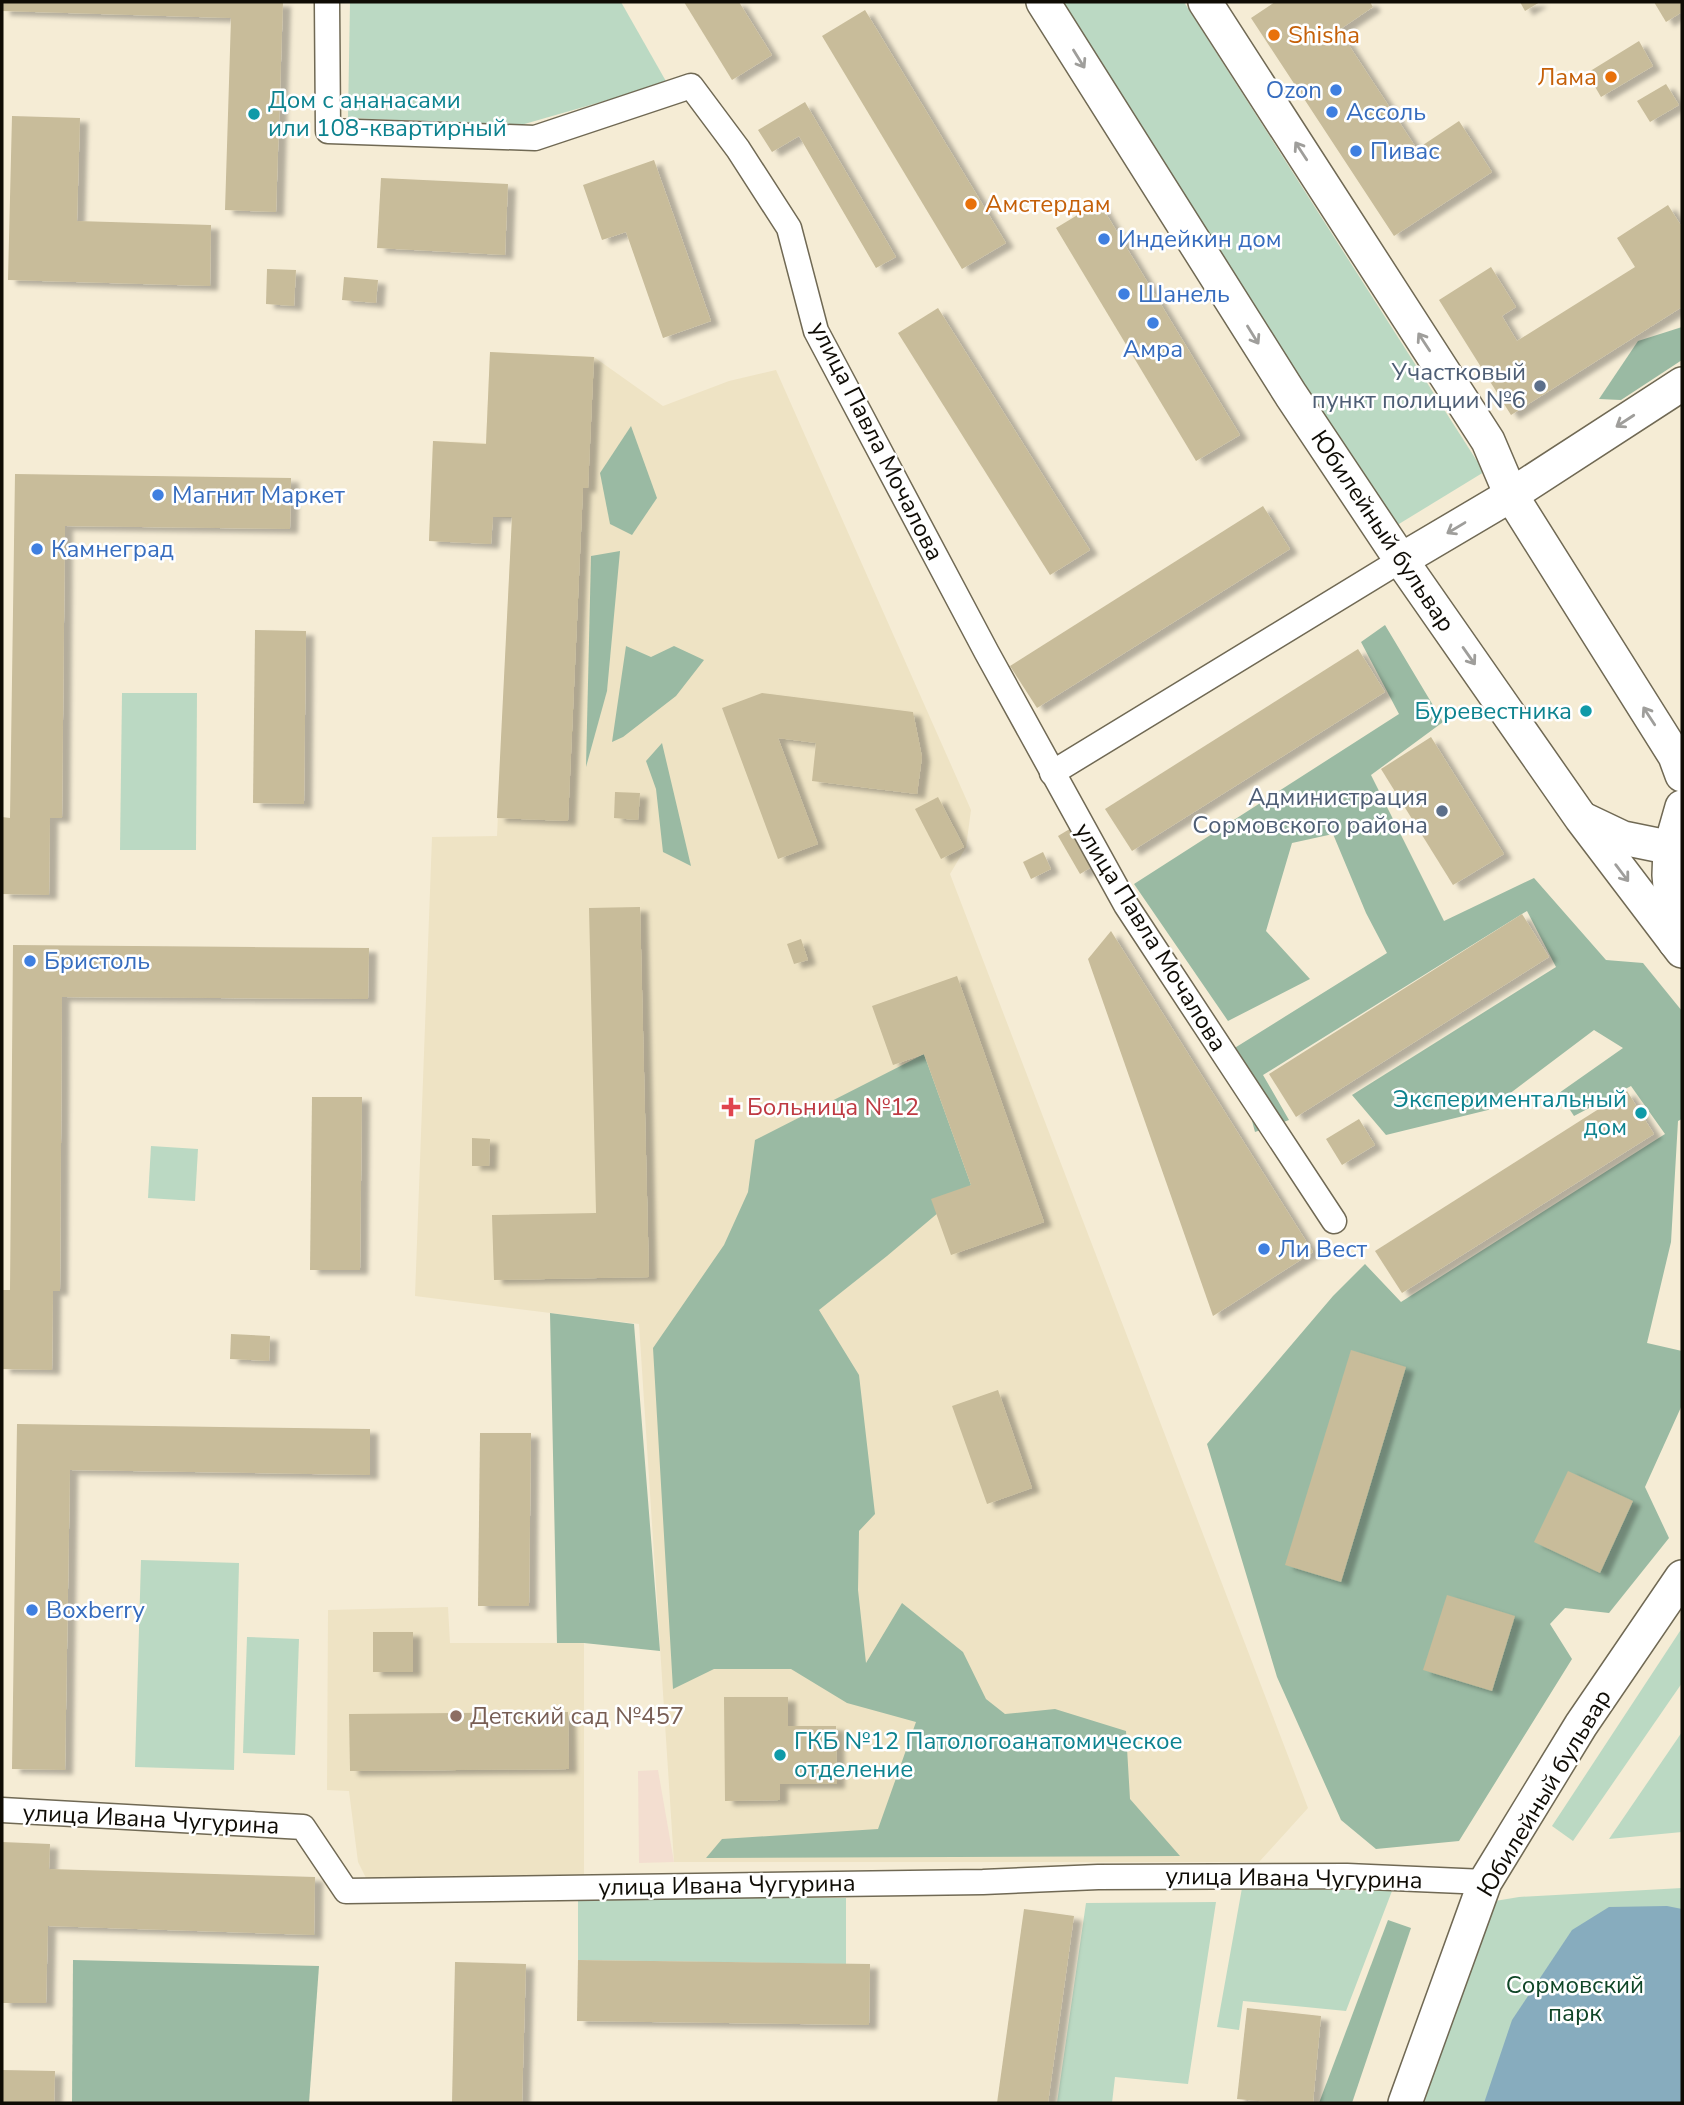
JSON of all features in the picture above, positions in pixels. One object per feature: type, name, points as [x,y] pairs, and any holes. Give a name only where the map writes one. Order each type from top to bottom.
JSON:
[{"type":"street","name":"улица Павла Мочалова","points":[[327,2],[328,131],[535,138],[691,86],[738,149],[789,228],[816,331],[1052,773],[1126,905],[1334,1221]]},
{"type":"street","name":"Юбилейный бульвар","points":[[1043,2],[1291,395],[1401,561],[1581,818],[1679,947]]},
{"type":"street","points":[[1205,2],[1488,441],[1511,495],[1675,756],[1682,775]]},
{"type":"street","points":[[1052,773],[1511,495],[1682,384]]},
{"type":"street","points":[[1370,580],[1421,587]]},
{"type":"street","name":"Юбилейный бульвар","points":[[1679,947],[1669,875],[1676,850],[1682,807]]},
{"type":"street","points":[[1581,818],[1623,838],[1676,850]]},
{"type":"street","name":"Юбилейный бульвар","points":[[1405,2103],[1485,1882],[1581,1725],[1682,1577]]},
{"type":"street","name":"улица Ивана Чугурина","points":[[2,1810],[303,1828],[346,1891],[983,1882],[1098,1877],[1334,1876],[1485,1882]]},
{"type":"shaded area","name":"Больница №12","points":[[490,352],[594,357],[663,406],[729,381],[776,370],[971,810],[966,847],[950,874],[1308,1808],[1259,1862],[674,1862],[639,1324],[415,1296],[432,837],[497,836],[512,518],[493,517],[491,544],[429,541],[433,441],[486,443]]},
{"type":"shaded area","name":"Детский сад №457","points":[[448,1607],[450,1643],[584,1643],[584,1881],[368,1882],[358,1862],[349,1791],[327,1790],[328,1610]]},
{"type":"shaded area","points":[[658,1770],[674,1862],[639,1863],[638,1771]]},
{"type":"green space","points":[[350,2],[621,2],[667,83],[521,125],[348,118]]},
{"type":"green space","points":[[1055,2],[1184,2],[1484,472],[1394,527]]},
{"type":"green space","points":[[1682,327],[1682,360],[1621,400],[1599,399],[1638,341]]},
{"type":"green space","points":[[631,426],[657,498],[632,535],[610,524],[600,473]]},
{"type":"green space","points":[[620,551],[607,691],[586,767],[591,556]]},
{"type":"green space","points":[[1385,625],[1443,722],[1371,775],[1444,921],[1534,878],[1606,960],[1643,963],[1682,1011],[1682,1119],[1678,1121],[1671,1242],[1647,1343],[1682,1351],[1682,1405],[1645,1487],[1669,1538],[1609,1613],[1565,1608],[1550,1624],[1572,1659],[1459,1841],[1376,1849],[1341,1820],[1277,1677],[1207,1444],[1333,1296],[1365,1264],[1401,1302],[1665,1134],[1631,1086],[1574,1116],[1559,1093],[1623,1048],[1594,1030],[1488,1110],[1386,1135],[1352,1095],[1556,967],[1527,911],[1263,1075],[1289,1120],[1255,1132],[1233,1049],[1387,953],[1366,913],[1333,834],[1292,843],[1266,931],[1310,979],[1228,1021],[1134,884],[1399,714],[1361,642]]},
{"type":"green space","points":[[626,646],[651,657],[674,646],[704,660],[676,696],[623,737],[612,742]]},
{"type":"green space","points":[[122,693],[197,693],[196,850],[120,850]]},
{"type":"green space","points":[[662,743],[691,866],[663,852],[656,789],[646,761]]},
{"type":"green space","points":[[924,1054],[971,1185],[819,1310],[859,1375],[875,1514],[859,1531],[858,1590],[866,1663],[902,1603],[963,1652],[986,1699],[1005,1714],[1055,1709],[1126,1731],[1130,1799],[1180,1856],[706,1858],[722,1839],[878,1829],[916,1722],[847,1703],[791,1669],[714,1669],[673,1689],[653,1348],[724,1245],[748,1192],[755,1140]]},
{"type":"green space","points":[[151,1146],[198,1149],[195,1201],[148,1198]]},
{"type":"green space","points":[[550,1313],[634,1324],[660,1651],[557,1643]]},
{"type":"green space","points":[[141,1560],[239,1563],[234,1770],[135,1767]]},
{"type":"green space","points":[[1682,1628],[1682,1683],[1573,1841],[1552,1826]]},
{"type":"green space","points":[[247,1637],[299,1639],[295,1755],[243,1753]]},
{"type":"green space","points":[[1682,1732],[1682,1832],[1609,1839]]},
{"type":"green space","points":[[1242,1888],[1392,1891],[1346,2011],[1243,2001],[1239,2030],[1217,2027]]},
{"type":"green space","name":"Сормовский парк","points":[[1682,1888],[1682,2103],[1415,2103],[1495,1901],[1519,1897]]},
{"type":"green space","points":[[578,1898],[846,1898],[846,1964],[578,1960]]},
{"type":"green space","points":[[1216,1902],[1188,2084],[1115,2077],[1112,2103],[1057,2103],[1086,1903]]},
{"type":"green space","points":[[1388,1920],[1411,1928],[1352,2103],[1319,2103]]},
{"type":"green space","points":[[73,1960],[319,1966],[309,2103],[72,2103]]},
{"type":"water","name":"Сормовский парк","points":[[1667,1906],[1682,1909],[1682,2103],[1484,2103],[1512,2020],[1572,1930],[1609,1907]]},
{"type":"building","name":"Дом с ананасами или 108-квартирный","points":[[2,2],[283,2],[276,212],[225,210],[231,18],[2,11]]},
{"type":"building","points":[[684,2],[739,2],[772,55],[732,80]]},
{"type":"building","points":[[1275,2],[1370,2],[1373,7],[1339,30],[1417,149],[1459,121],[1492,172],[1394,236],[1251,18]]},
{"type":"building","points":[[1520,2],[1540,2],[1525,11]]},
{"type":"building","points":[[1654,2],[1682,2],[1682,12],[1666,22]]},
{"type":"building","points":[[865,10],[1006,243],[962,269],[822,36]]},
{"type":"building","points":[[1639,41],[1653,66],[1601,97],[1587,73]]},
{"type":"building","points":[[1666,84],[1679,105],[1650,122],[1637,101]]},
{"type":"building","points":[[805,102],[896,257],[876,268],[799,136],[772,152],[758,130]]},
{"type":"building","points":[[12,116],[80,118],[77,221],[211,225],[210,286],[8,280]]},
{"type":"building","points":[[654,160],[711,321],[663,338],[626,232],[602,240],[583,185]]},
{"type":"building","points":[[381,178],[508,184],[505,255],[377,248]]},
{"type":"building","points":[[1099,202],[1240,435],[1196,461],[1056,228]]},
{"type":"building","points":[[1668,205],[1682,227],[1682,307],[1511,415],[1439,300],[1491,267],[1516,307],[1502,316],[1517,341],[1635,267],[1617,238]]},
{"type":"building","points":[[267,269],[296,270],[294,306],[266,304]]},
{"type":"building","points":[[344,277],[378,280],[376,303],[342,300]]},
{"type":"building","points":[[938,308],[1090,550],[1050,575],[898,333]]},
{"type":"building","points":[[490,352],[594,357],[588,488],[583,488],[568,821],[497,818],[512,517],[493,517],[491,544],[429,541],[433,441],[486,444]]},
{"type":"building","points":[[15,474],[291,478],[290,529],[65,526],[62,818],[50,818],[49,895],[2,894],[2,817],[10,818]]},
{"type":"building","points":[[1263,506],[1290,549],[1037,708],[1010,666]]},
{"type":"building","points":[[255,630],[306,631],[304,804],[253,803]]},
{"type":"building","points":[[1358,649],[1385,692],[1132,851],[1105,809]]},
{"type":"building","points":[[762,693],[913,712],[922,757],[917,794],[812,781],[816,743],[778,738],[818,844],[778,859],[722,708]]},
{"type":"building","name":"Администрация Сормовского района","points":[[1431,737],[1504,854],[1453,885],[1381,769]]},
{"type":"building","points":[[615,792],[640,793],[638,820],[614,818]]},
{"type":"building","points":[[938,797],[964,847],[941,859],[915,809]]},
{"type":"building","points":[[1073,827],[1095,865],[1080,874],[1058,836]]},
{"type":"building","points":[[1043,852],[1051,869],[1031,879],[1023,862]]},
{"type":"building","points":[[640,907],[649,1277],[494,1280],[492,1215],[596,1213],[589,908]]},
{"type":"building","points":[[1522,914],[1549,957],[1296,1117],[1269,1074]]},
{"type":"building","points":[[1111,931],[1313,1252],[1213,1316],[1088,959]]},
{"type":"building","points":[[801,939],[808,960],[794,964],[787,944]]},
{"type":"building","points":[[13,945],[369,948],[368,999],[62,997],[60,1291],[53,1291],[52,1370],[2,1369],[2,1290],[10,1290]]},
{"type":"building","points":[[957,976],[1044,1222],[951,1255],[931,1199],[971,1185],[924,1054],[893,1065],[872,1006]]},
{"type":"building","points":[[1627,1091],[1654,1134],[1402,1293],[1375,1251]]},
{"type":"building","points":[[312,1097],[362,1097],[360,1270],[310,1270]]},
{"type":"building","points":[[1359,1119],[1375,1145],[1342,1165],[1326,1139]]},
{"type":"building","points":[[472,1138],[490,1139],[489,1166],[472,1166]]},
{"type":"building","points":[[231,1334],[270,1336],[269,1361],[230,1359]]},
{"type":"building","points":[[1351,1350],[1406,1367],[1341,1582],[1285,1565]]},
{"type":"building","points":[[998,1390],[1032,1488],[987,1504],[952,1406]]},
{"type":"building","points":[[17,1424],[370,1429],[370,1475],[70,1470],[65,1770],[12,1769]]},
{"type":"building","points":[[480,1433],[531,1433],[529,1606],[478,1606]]},
{"type":"building","points":[[1568,1471],[1633,1501],[1600,1573],[1534,1542]]},
{"type":"building","points":[[1447,1595],[1515,1616],[1492,1691],[1423,1670]]},
{"type":"building","points":[[373,1632],[413,1632],[413,1672],[373,1672]]},
{"type":"building","name":"ГКБ №12 Патологоанатомическое отделение","points":[[724,1697],[788,1697],[788,1726],[836,1726],[837,1784],[780,1784],[780,1800],[725,1801]]},
{"type":"building","points":[[568,1712],[569,1769],[350,1771],[349,1714]]},
{"type":"building","points":[[2,1842],[50,1844],[49,1869],[315,1877],[314,1935],[48,1926],[46,2003],[2,2003]]},
{"type":"building","points":[[1024,1909],[1074,1916],[1048,2103],[997,2103]]},
{"type":"building","points":[[578,1960],[870,1964],[869,2025],[577,2021]]},
{"type":"building","points":[[455,1962],[526,1964],[522,2103],[452,2103]]},
{"type":"building","points":[[1247,2008],[1321,2016],[1313,2103],[1237,2099]]},
{"type":"building","points":[[2,2070],[55,2071],[54,2103],[2,2103]]},
{"type":"place","name":"Shisha","points":[[1274,35]]},
{"type":"place","name":"Лама","points":[[1611,77]]},
{"type":"place","name":"Ozon","points":[[1336,90]]},
{"type":"place","name":"Ассоль","points":[[1332,112]]},
{"type":"place","name":"Дом с ананасами или 108-квартирный","points":[[254,114]]},
{"type":"place","name":"Пивас","points":[[1356,151]]},
{"type":"place","name":"Амстердам","points":[[971,204]]},
{"type":"place","name":"Индейкин дом","points":[[1104,239]]},
{"type":"place","name":"Шанель","points":[[1124,294]]},
{"type":"place","name":"Амра","points":[[1153,323]]},
{"type":"place","name":"Участковый пункт полиции №6","points":[[1540,386]]},
{"type":"place","name":"Магнит Маркет","points":[[158,495]]},
{"type":"place","name":"Камнеград","points":[[37,549]]},
{"type":"place","name":"Буревестника","points":[[1586,711]]},
{"type":"place","name":"Администрация Сормовского района","points":[[1442,811]]},
{"type":"place","name":"Бристоль","points":[[30,961]]},
{"type":"place","name":"Больница №12","points":[[731,1107]]},
{"type":"place","name":"Экспериментальный дом","points":[[1641,1113]]},
{"type":"place","name":"Ли Вест","points":[[1264,1249]]},
{"type":"place","name":"Boxberry","points":[[32,1610]]},
{"type":"place","name":"Детский сад №457","points":[[456,1716]]},
{"type":"place","name":"ГКБ №12 Патологоанатомическое отделение","points":[[780,1755]]}]
